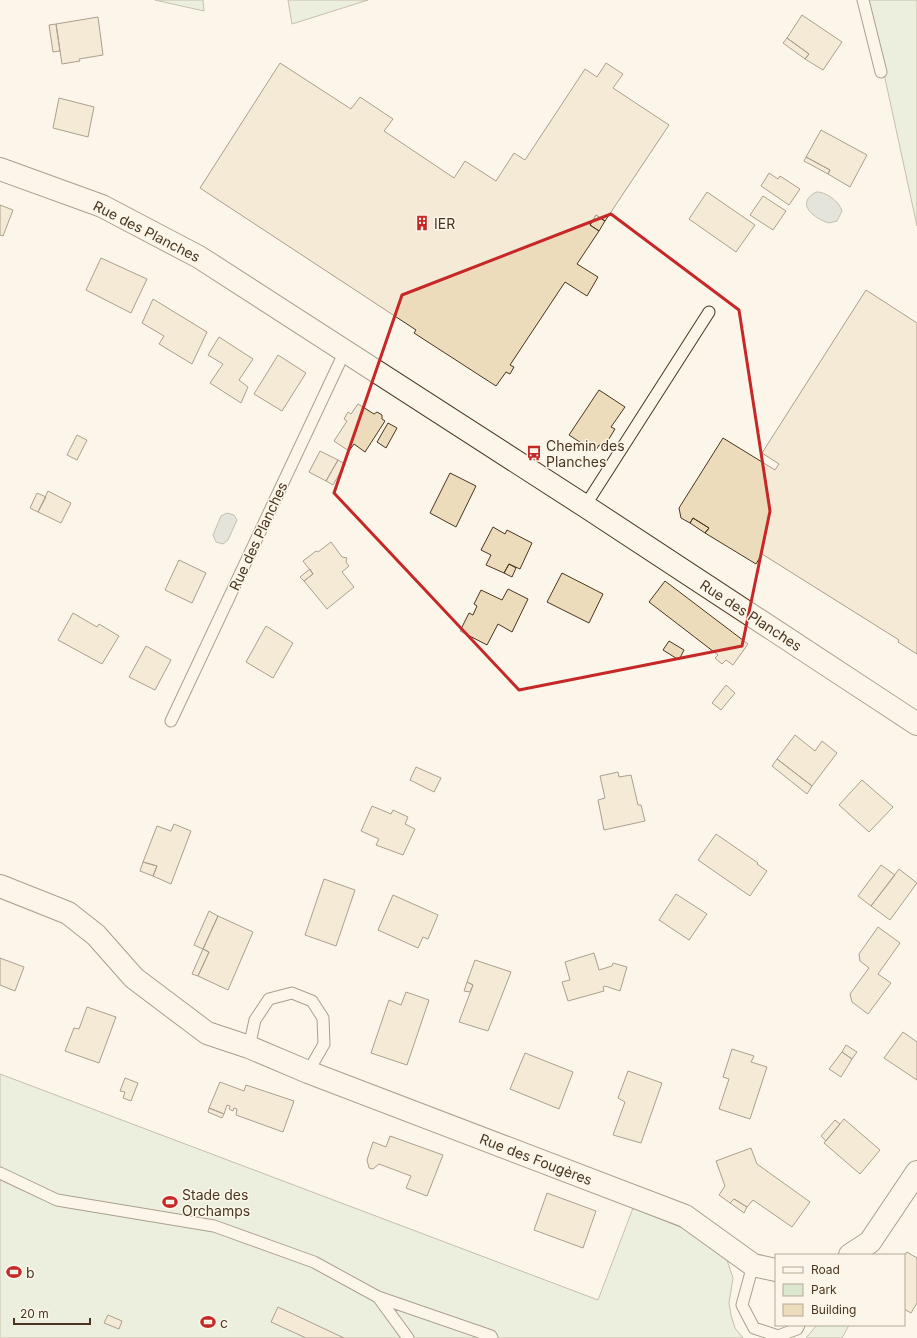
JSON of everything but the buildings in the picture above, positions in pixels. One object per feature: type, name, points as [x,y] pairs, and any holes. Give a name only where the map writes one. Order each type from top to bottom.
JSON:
[{"type":"street","name":"Rue des Planches","points":[[0,169],[102,206],[199,258],[585,506],[917,724]]},
{"type":"street","name":"Rue des Fougères","points":[[0,886],[68,914],[96,935],[134,978],[207,1033],[250,1047],[308,1072],[685,1216],[754,1265],[775,1270]]},
{"type":"street","points":[[852,1254],[870,1242],[917,1172]]},
{"type":"lane","points":[[863,0],[881,72]]},
{"type":"lane","points":[[585,506],[709,312]]},
{"type":"lane","name":"Rue des Planches","points":[[171,721],[345,351]]},
{"type":"lane","points":[[250,1047],[255,1020],[269,999],[292,993],[312,1001],[323,1018],[324,1044],[308,1072]]},
{"type":"lane","points":[[0,1173],[57,1200],[214,1226],[314,1262],[378,1297],[491,1336],[492,1338]]},
{"type":"lane","points":[[754,1265],[742,1305],[754,1328],[778,1336],[797,1328],[798,1326]]},
{"type":"lane","points":[[378,1297],[408,1338]]},
{"type":"highlighted area","points":[[611,214],[739,310],[770,511],[742,646],[519,690],[334,493],[402,295]]},
{"type":"green space","points":[[155,0],[203,0],[204,11]]},
{"type":"green space","points":[[288,0],[368,0],[292,24]]},
{"type":"green space","points":[[868,0],[917,0],[917,226]]},
{"type":"green space","name":"Stade des Orchamps","points":[[0,1074],[598,1300],[633,1208],[685,1229],[726,1257],[733,1278],[729,1303],[731,1315],[735,1328],[743,1338],[0,1338]]},
{"type":"green space","points":[[816,1326],[848,1326],[842,1338],[806,1338]]},
{"type":"shaded area","points":[[816,192],[828,195],[841,208],[842,211],[837,221],[829,223],[813,215],[809,210],[807,201]]},
{"type":"shaded area","points":[[227,513],[234,515],[237,520],[228,540],[223,544],[216,542],[213,535],[221,516]]},
{"type":"place","name":"IER","points":[[422,223]]},
{"type":"place","name":"Chemin des Planches","points":[[534,453]]},
{"type":"place","name":"Stade des Orchamps","points":[[170,1202]]},
{"type":"place","name":"b","points":[[14,1272]]},
{"type":"place","name":"c","points":[[208,1322]]}]
